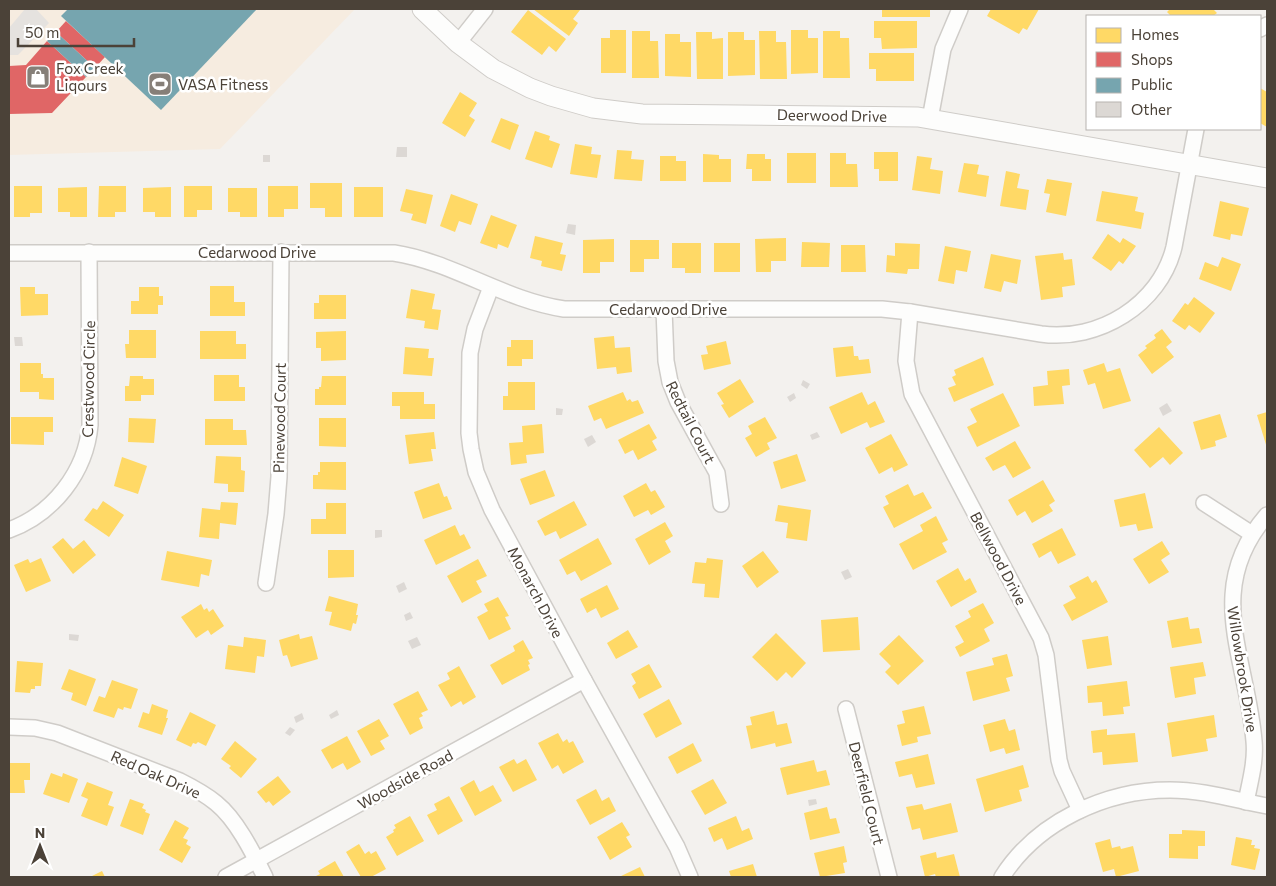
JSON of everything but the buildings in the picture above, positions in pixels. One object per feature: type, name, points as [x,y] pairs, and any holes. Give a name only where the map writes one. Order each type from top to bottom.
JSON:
[{"type":"street","name":"Deerwood Drive","points":[[422,9],[458,43],[493,68],[530,88],[570,102],[618,112],[642,114],[893,116],[930,119],[1267,178]]},
{"type":"street","points":[[458,43],[485,9]]},
{"type":"street","points":[[930,119],[943,49],[960,9]]},
{"type":"street","name":"Cedarwood Drive","points":[[9,253],[281,252],[399,254],[430,262],[491,287],[554,308],[882,309],[1052,335],[1077,334],[1117,319],[1138,304],[1153,289],[1170,260],[1174,248],[1196,130]]},
{"type":"street","name":"Crestwood Circle","points":[[9,530],[36,516],[56,499],[74,475],[86,448],[90,425],[89,252]]},
{"type":"street","name":"Pinewood Court","points":[[266,583],[276,514],[279,477],[281,252]]},
{"type":"street","name":"Monarch Drive","points":[[491,287],[475,329],[470,351],[469,433],[474,464],[492,510],[677,847],[690,877]]},
{"type":"street","name":"Redtail Court","points":[[664,309],[666,361],[670,382],[678,402],[717,473],[721,504]]},
{"type":"street","name":"Bellwood Drive","points":[[910,312],[906,360],[912,394],[1041,638],[1046,655],[1058,760],[1080,810]]},
{"type":"street","points":[[1204,503],[1252,534]]},
{"type":"street","name":"Willowbrook Drive","points":[[1246,802],[1253,764],[1254,742],[1234,624],[1232,592],[1238,562],[1252,534],[1267,515]]},
{"type":"street","name":"Woodside Road","points":[[226,877],[584,680]]},
{"type":"street","name":"Deerfield Court","points":[[846,709],[889,877]]},
{"type":"street","name":"Red Oak Drive","points":[[9,727],[35,728],[57,732],[188,785],[217,803],[229,815],[265,877]]},
{"type":"street","points":[[1002,877],[1022,851],[1036,837],[1080,810],[1109,799],[1155,790],[1201,792],[1267,806]]},
{"type":"shaded area","points":[[9,9],[355,9],[220,149],[9,155]]},
{"type":"shaded area","points":[[25,9],[36,9],[49,23],[18,55],[9,55],[9,28]]},
{"type":"place","name":"Fox Creek Liqours","points":[[38,77]]},
{"type":"place","name":"VASA Fitness","points":[[160,84]]}]
